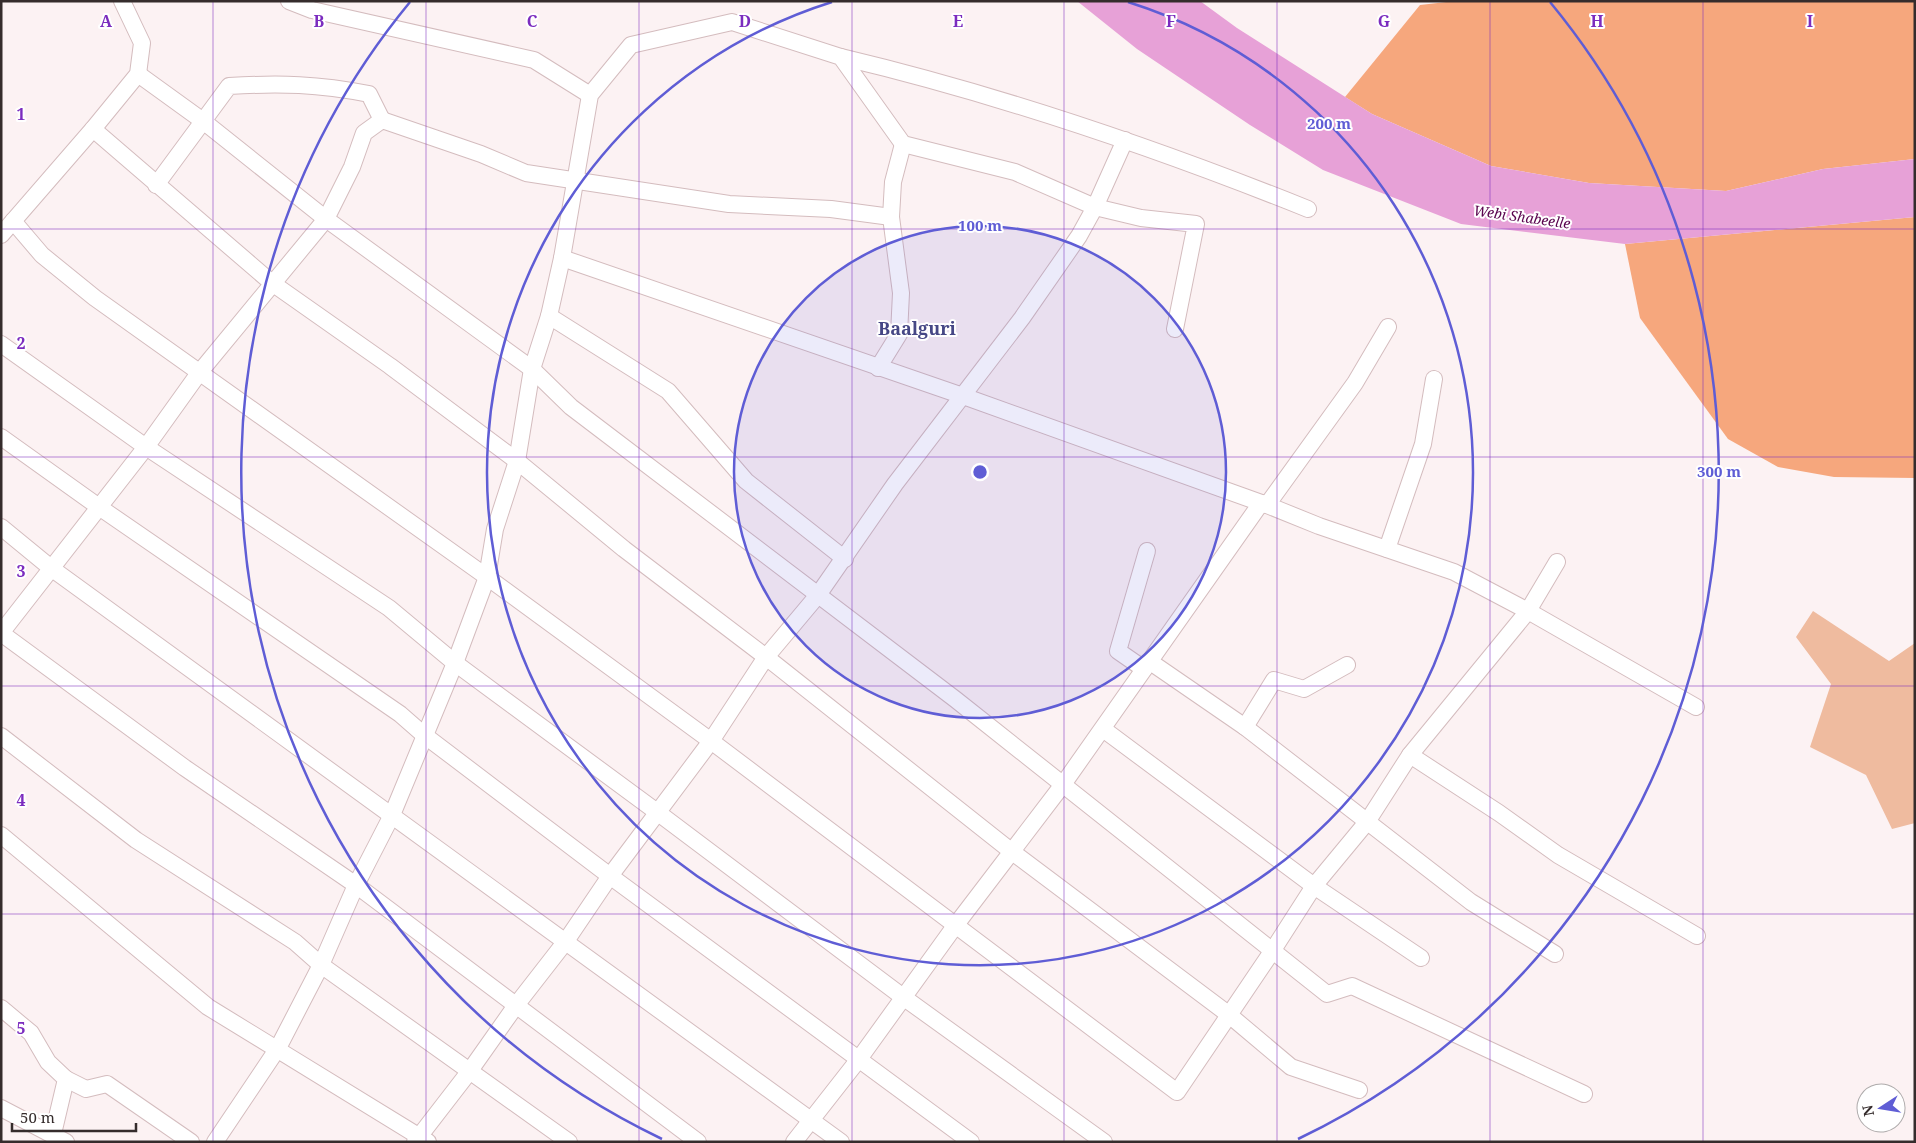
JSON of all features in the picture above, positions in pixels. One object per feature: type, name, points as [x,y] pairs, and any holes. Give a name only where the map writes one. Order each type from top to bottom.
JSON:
[{"type":"street","points":[[1,235],[138,74],[142,43],[122,1]]},
{"type":"street","points":[[289,1],[312,10],[534,60],[590,95]]},
{"type":"street","points":[[215,1142],[278,1048],[321,965],[356,885],[392,816],[455,663],[487,577],[495,529],[517,460],[532,369],[549,316],[562,258],[590,95],[631,46],[732,22],[841,57],[928,78],[1125,140],[1213,171],[1308,209]]},
{"type":"street","points":[[841,57],[903,144],[1015,172],[1096,207],[1141,218],[1196,224],[1176,329]]},
{"type":"street","points":[[138,74],[203,121],[326,219],[532,369],[571,407],[1064,784],[1327,994],[1352,986],[1584,1094]]},
{"type":"street","points":[[156,184],[229,86],[275,83],[324,85],[369,94],[382,120],[481,154],[526,173],[729,204],[831,209],[891,217]]},
{"type":"street","points":[[382,120],[364,133],[352,167],[326,219],[199,373],[146,447],[1,633],[185,768],[356,885],[517,1004],[698,1142]]},
{"type":"street","points":[[93,129],[272,283],[390,366],[517,460],[624,549],[766,657],[1011,851],[1228,1014],[1291,1067],[1359,1090]]},
{"type":"street","points":[[1,835],[208,1007],[278,1048],[421,1140],[517,1004],[566,942],[610,876],[711,741],[766,657],[818,595],[845,559],[895,484],[1022,318],[1079,236],[1096,207],[1125,140]]},
{"type":"street","points":[[878,368],[899,334],[901,293],[891,217],[893,182],[903,144]]},
{"type":"street","points":[[14,221],[42,255],[95,298],[487,577],[711,741],[1177,1092],[1314,886],[1367,822],[1410,755],[1528,611],[1557,562]]},
{"type":"street","points":[[562,258],[963,396],[1264,504],[1319,526],[1454,572],[1528,611],[1696,707]]},
{"type":"street","points":[[549,316],[668,391],[746,480],[845,559]]},
{"type":"street","points":[[794,1142],[859,1059],[1011,851],[1064,784],[1146,665],[1355,383],[1388,327]]},
{"type":"street","points":[[1,344],[146,447],[389,608],[455,663],[658,812],[903,997],[1104,1142]]},
{"type":"street","points":[[1387,549],[1423,444],[1434,379]]},
{"type":"street","points":[[1,436],[99,507],[400,714],[424,735],[610,876],[971,1142]]},
{"type":"street","points":[[1,527],[52,568],[841,1142]]},
{"type":"street","points":[[1147,551],[1118,650],[1146,665],[1245,727],[1471,902],[1555,954]]},
{"type":"street","points":[[1245,727],[1274,680],[1304,689],[1347,665]]},
{"type":"street","points":[[1103,729],[1314,886],[1421,958]]},
{"type":"street","points":[[1,736],[136,840],[295,942],[321,965],[568,1142]]},
{"type":"street","points":[[1410,755],[1499,813],[1558,855],[1697,936]]},
{"type":"street","points":[[1,1008],[31,1033],[48,1062],[66,1079],[86,1089],[107,1084],[191,1142]]},
{"type":"street","points":[[1,1108],[60,1138],[66,1079]]},
{"type":"shaded area","points":[[1455,1],[1915,1],[1915,159],[1823,169],[1726,191],[1589,183],[1491,166],[1372,114],[1345,97],[1420,5]]},
{"type":"shaded area","points":[[1915,217],[1915,478],[1834,477],[1778,467],[1728,439],[1640,318],[1625,244]]},
{"type":"shaded area","points":[[1813,611],[1889,661],[1915,643],[1915,823],[1892,829],[1866,775],[1810,747],[1831,684],[1796,637]]},
{"type":"water","name":"Webi Shabeelle","points":[[1077,1],[1200,1],[1237,28],[1372,114],[1491,166],[1589,183],[1726,191],[1823,169],[1915,159],[1915,217],[1625,244],[1461,224],[1323,170],[1250,125],[1137,49]]},
{"type":"district","name":"Baalguri","points":[[917,329]]}]
